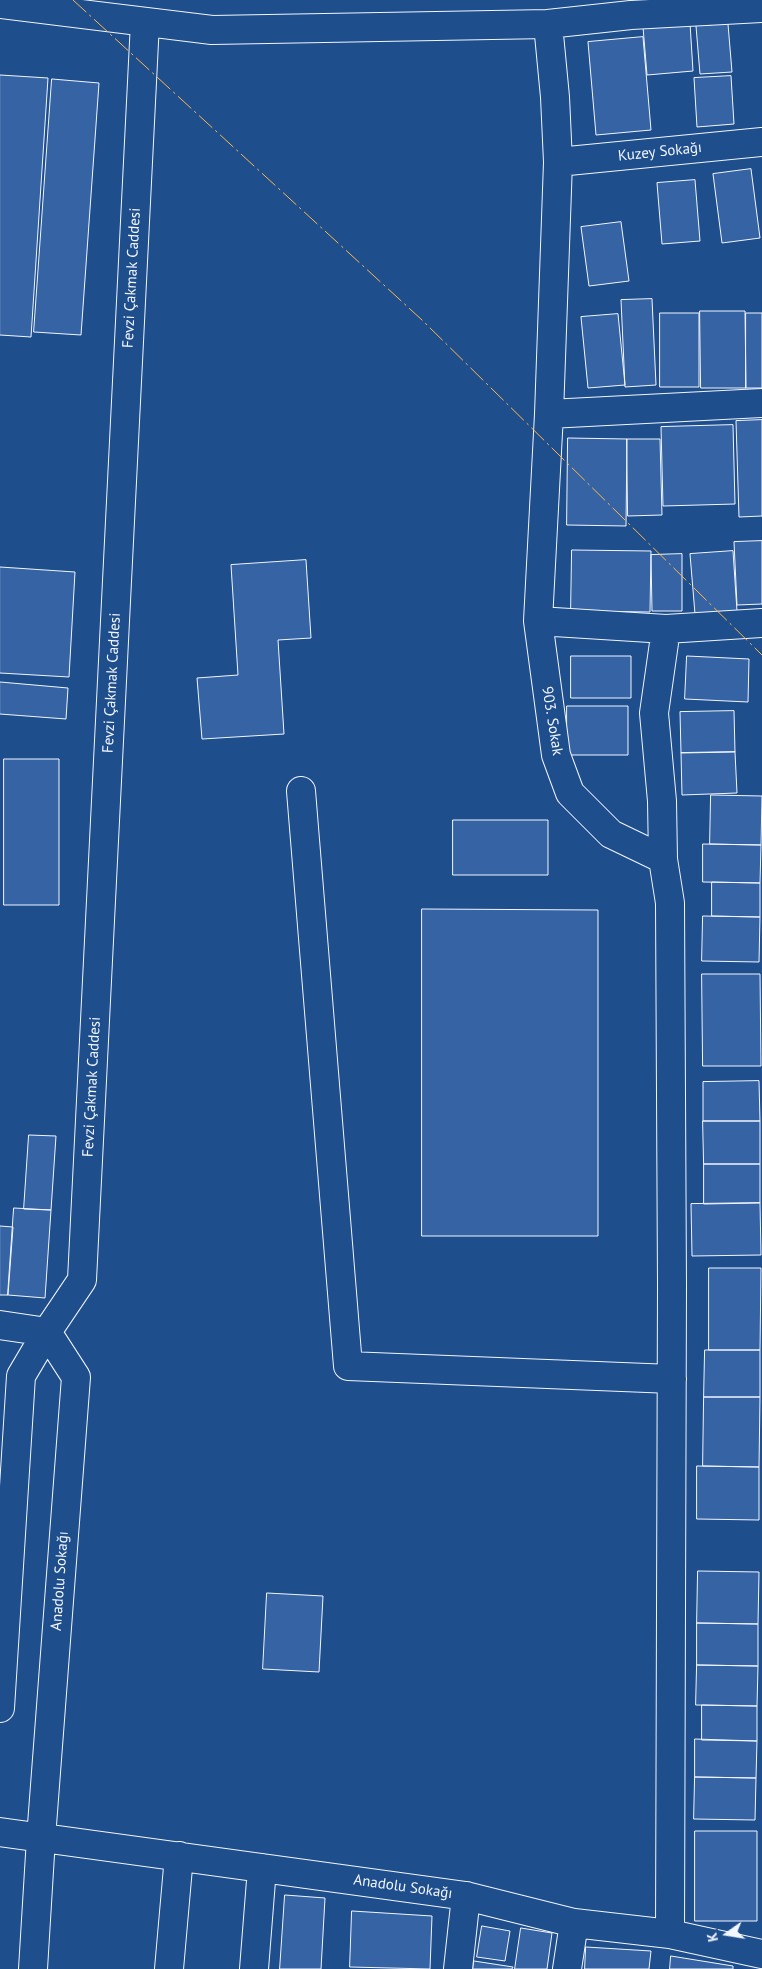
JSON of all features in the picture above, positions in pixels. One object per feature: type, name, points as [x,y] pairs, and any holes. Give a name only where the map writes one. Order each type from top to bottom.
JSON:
[{"type":"street","points":[[0,4],[212,30],[548,24],[631,15],[762,8]]},
{"type":"street","name":"Fevzi Çakmak Caddesi","points":[[47,1332],[82,1280],[145,22]]},
{"type":"street","name":"903. Sokak","points":[[548,24],[555,98],[558,162],[549,414],[538,621],[556,755],[570,793],[611,834],[663,859]]},
{"type":"street","name":"Kuzey Sokağı","points":[[558,162],[762,142]]},
{"type":"street","points":[[549,414],[762,403]]},
{"type":"street","points":[[538,621],[666,629],[762,623]]},
{"type":"street","points":[[666,629],[654,713],[662,801],[663,859],[670,903],[672,1379],[670,1934]]},
{"type":"street","points":[[301,791],[348,1366],[672,1379]]},
{"type":"street","points":[[0,1326],[47,1332],[21,1376],[0,1708]]},
{"type":"street","name":"Anadolu Sokağı","points":[[33,1969],[41,1838],[76,1377],[47,1332]]},
{"type":"street","name":"Anadolu Sokağı","points":[[0,1832],[466,1896],[574,1922],[670,1934],[762,1954]]},
{"type":"street","points":[[169,1969],[179,1856]]},
{"type":"street","points":[[254,1969],[262,1868]]},
{"type":"street","points":[[458,1969],[466,1896]]},
{"type":"street","points":[[567,1969],[574,1922]]},
{"type":"building","points":[[690,23],[693,71],[647,75],[643,27]]},
{"type":"building","points":[[728,24],[732,72],[700,74],[696,26]]},
{"type":"building","points":[[643,37],[651,130],[596,135],[588,42]]},
{"type":"building","points":[[0,75],[48,78],[31,337],[0,335]]},
{"type":"building","points":[[731,76],[734,124],[697,127],[694,78]]},
{"type":"building","points":[[52,79],[99,83],[81,335],[34,332]]},
{"type":"building","points":[[751,169],[760,238],[722,243],[713,174]]},
{"type":"building","points":[[695,180],[700,241],[662,244],[657,183]]},
{"type":"building","points":[[621,222],[629,281],[589,286],[581,227]]},
{"type":"building","points":[[652,299],[656,385],[625,387],[621,300]]},
{"type":"building","points":[[700,311],[745,311],[746,388],[701,388]]},
{"type":"building","points":[[660,313],[699,313],[699,387],[660,387]]},
{"type":"building","points":[[746,313],[762,313],[762,388],[746,388]]},
{"type":"building","points":[[618,314],[625,385],[588,388],[581,317]]},
{"type":"building","points":[[762,420],[762,516],[739,517],[736,421]]},
{"type":"building","points":[[733,425],[735,504],[663,506],[661,427]]},
{"type":"building","points":[[568,438],[627,439],[626,526],[567,525]]},
{"type":"building","points":[[627,439],[660,439],[662,515],[628,516]]},
{"type":"building","points":[[762,541],[762,604],[737,605],[734,542]]},
{"type":"building","points":[[572,550],[651,551],[650,612],[571,611]]},
{"type":"building","points":[[733,551],[737,611],[695,614],[690,554]]},
{"type":"building","points":[[682,554],[682,611],[652,611],[651,555]]},
{"type":"building","points":[[306,560],[311,638],[278,640],[284,734],[202,739],[197,678],[238,675],[231,565]]},
{"type":"building","points":[[0,567],[75,572],[69,677],[0,673]]},
{"type":"building","points":[[571,656],[631,656],[631,698],[571,698]]},
{"type":"building","points":[[687,656],[749,659],[748,702],[685,699]]},
{"type":"building","points":[[0,682],[68,688],[66,719],[0,714]]},
{"type":"building","points":[[567,706],[628,706],[628,755],[567,755]]},
{"type":"building","points":[[734,711],[735,752],[681,753],[680,712]]},
{"type":"building","points":[[735,752],[737,793],[682,795],[681,753]]},
{"type":"building","points":[[4,759],[59,759],[59,905],[4,905]]},
{"type":"building","points":[[711,795],[762,796],[761,845],[710,844]]},
{"type":"building","points":[[453,820],[548,820],[548,875],[453,875]]},
{"type":"building","points":[[703,844],[761,845],[760,883],[703,882]]},
{"type":"building","points":[[712,882],[760,883],[760,917],[712,916]]},
{"type":"building","points":[[422,909],[598,910],[598,1236],[422,1236]]},
{"type":"building","points":[[703,916],[760,917],[759,962],[702,961]]},
{"type":"building","points":[[702,974],[760,974],[761,1066],[703,1066]]},
{"type":"building","points":[[759,1081],[760,1121],[703,1121],[703,1082]]},
{"type":"building","points":[[703,1121],[760,1121],[760,1164],[704,1164]]},
{"type":"building","points":[[29,1135],[56,1136],[51,1210],[24,1209]]},
{"type":"building","points":[[704,1164],[760,1164],[760,1203],[704,1204]]},
{"type":"building","points":[[760,1203],[761,1255],[692,1256],[691,1204]]},
{"type":"building","points":[[14,1208],[51,1210],[45,1298],[8,1295]]},
{"type":"building","points":[[0,1226],[13,1227],[8,1295],[0,1295]]},
{"type":"building","points":[[709,1268],[761,1268],[760,1350],[709,1350]]},
{"type":"building","points":[[705,1350],[760,1350],[760,1397],[704,1397]]},
{"type":"building","points":[[704,1397],[760,1397],[759,1467],[703,1466]]},
{"type":"building","points":[[697,1466],[759,1467],[759,1520],[697,1519]]},
{"type":"building","points":[[698,1571],[759,1572],[758,1624],[697,1623]]},
{"type":"building","points":[[267,1593],[323,1596],[319,1672],[263,1669]]},
{"type":"building","points":[[697,1623],[758,1624],[758,1666],[697,1665]]},
{"type":"building","points":[[697,1665],[758,1666],[757,1706],[696,1705]]},
{"type":"building","points":[[702,1705],[757,1706],[757,1741],[702,1740]]},
{"type":"building","points":[[695,1739],[757,1741],[756,1778],[695,1777]]},
{"type":"building","points":[[695,1777],[756,1778],[755,1820],[694,1819]]},
{"type":"building","points":[[695,1831],[757,1831],[757,1921],[695,1921]]},
{"type":"building","points":[[285,1895],[325,1898],[321,1969],[280,1969]]},
{"type":"building","points":[[352,1911],[432,1916],[430,1969],[350,1967]]},
{"type":"building","points":[[482,1926],[510,1931],[505,1961],[477,1957]]},
{"type":"building","points":[[521,1928],[552,1933],[547,1969],[515,1969]]},
{"type":"building","points":[[586,1947],[651,1951],[649,1969],[585,1969]]},
{"type":"building","points":[[671,1956],[733,1966],[733,1969],[670,1969]]},
{"type":"building","points":[[474,1961],[513,1967],[512,1969],[473,1969]]},
{"type":"power","points":[[73,0],[422,320],[762,655]]}]
